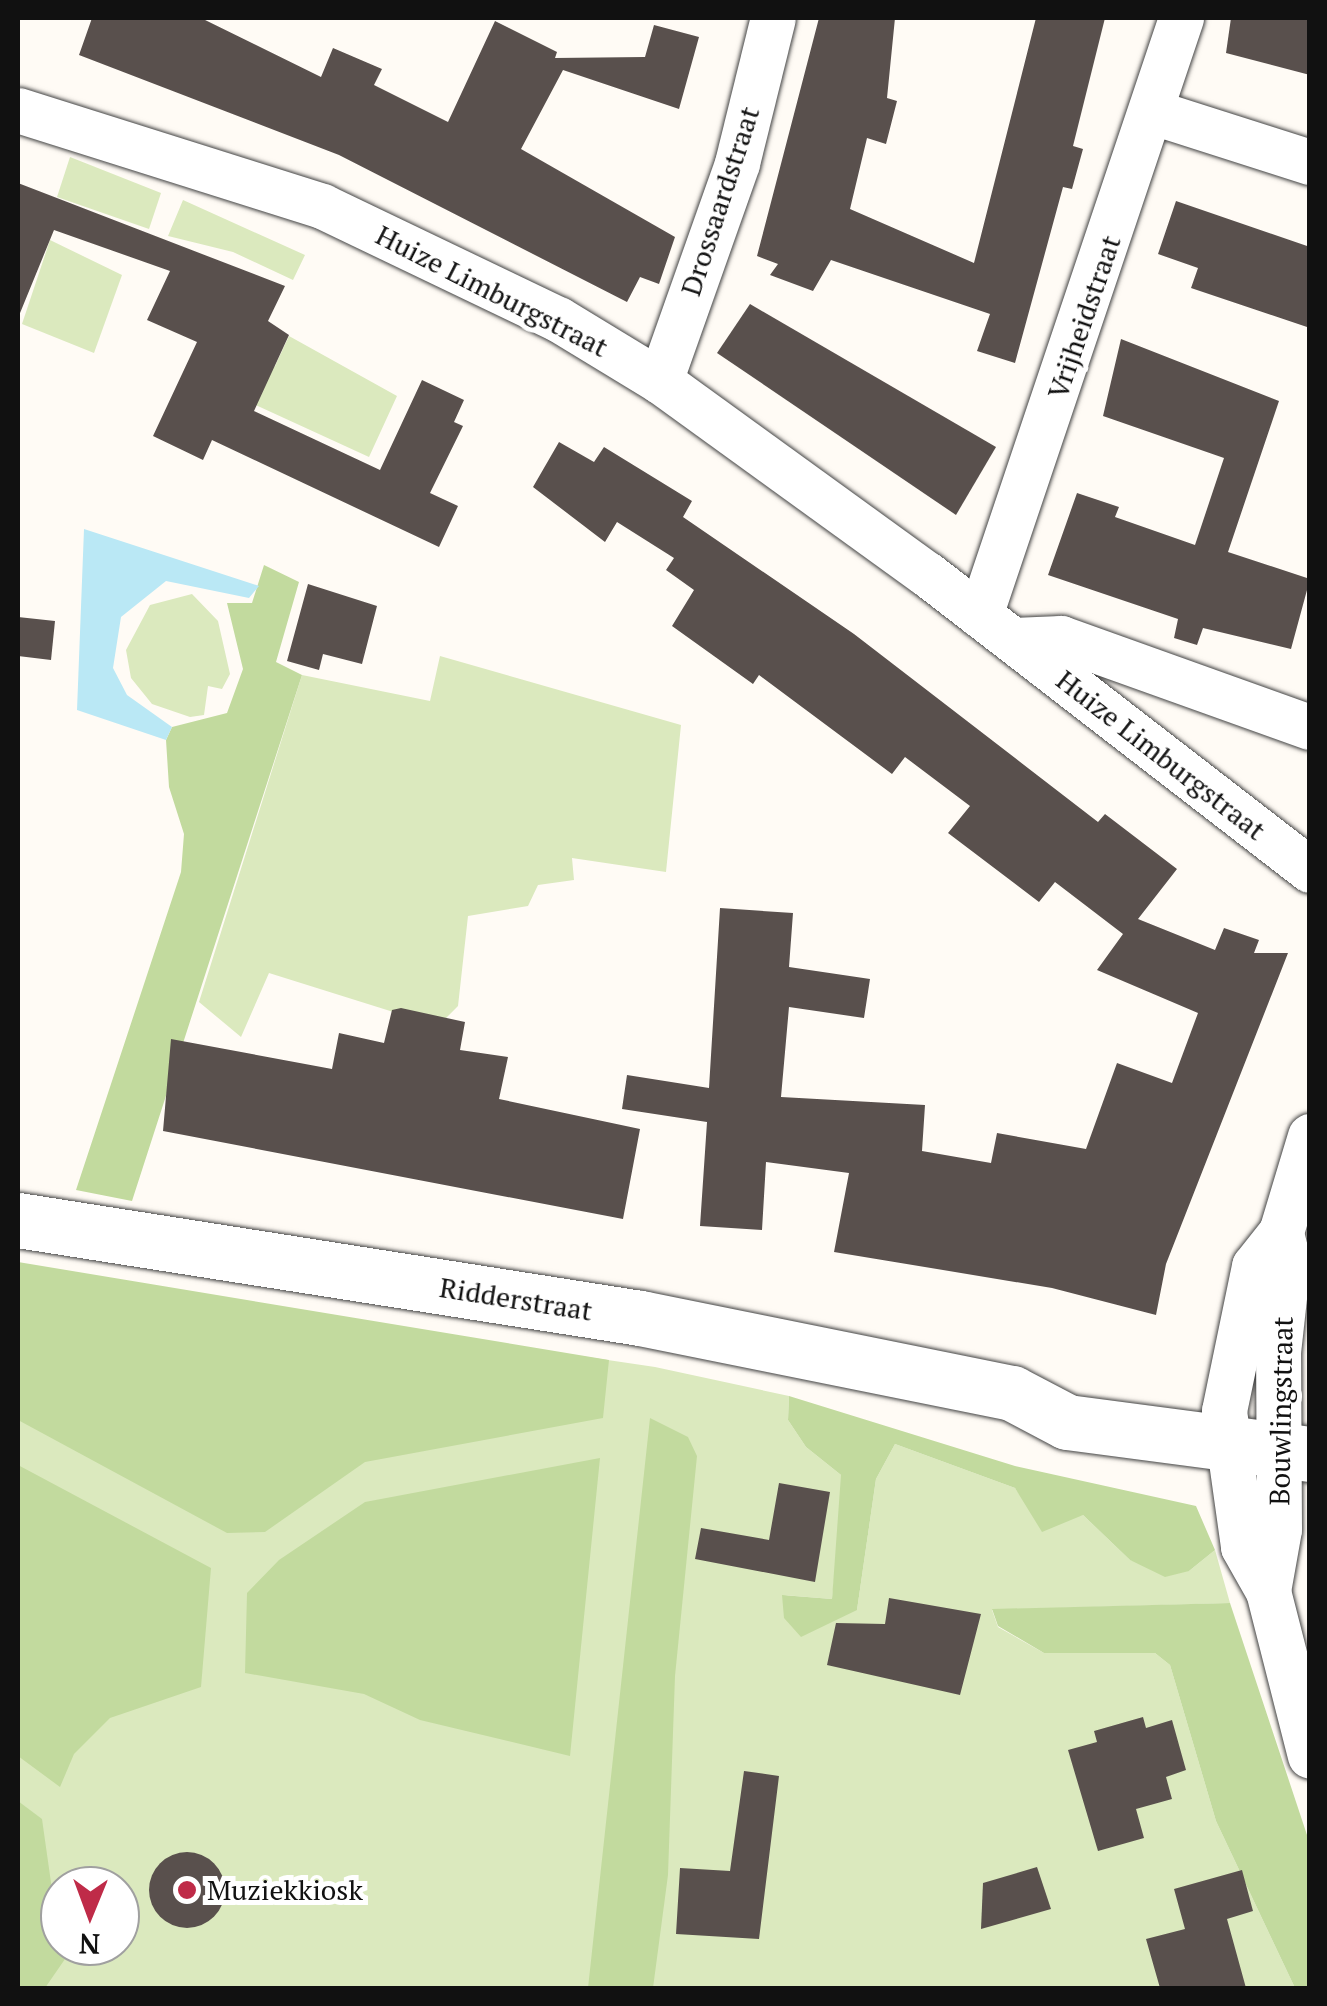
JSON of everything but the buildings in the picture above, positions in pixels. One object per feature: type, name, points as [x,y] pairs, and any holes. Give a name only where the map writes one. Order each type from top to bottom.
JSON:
[{"type":"street","name":"Drossaardstraat","points":[[660,382],[736,163],[773,18]]},
{"type":"street","name":"Vrijheidstraat","points":[[997,628],[1182,18]]},
{"type":"street","name":"Huize Limburgstraat","points":[[18,110],[322,206],[558,319],[660,382],[997,628],[1310,870]]},
{"type":"street","points":[[1153,112],[1310,162]]},
{"type":"street","name":"Huize Limburgstraat","points":[[997,628],[1061,638],[1310,726]]},
{"type":"street","name":"Bouwlingstraat","points":[[1310,1136],[1281,1232],[1288,1261],[1270,1432],[1243,1546],[1268,1591],[1310,1756]]},
{"type":"street","name":"Ridderstraat","points":[[18,1220],[640,1318],[1012,1393],[1067,1422],[1270,1432]]},
{"type":"green space","points":[[70,157],[161,193],[149,229],[57,197]]},
{"type":"green space","points":[[183,200],[305,255],[293,280],[233,252],[168,236]]},
{"type":"green space","points":[[50,240],[122,275],[94,353],[22,324]]},
{"type":"green space","points":[[289,336],[397,396],[369,457],[234,395],[275,366]]},
{"type":"green space","points":[[264,565],[299,582],[276,662],[302,675],[132,1201],[76,1190],[181,872],[184,834],[169,787],[166,740],[172,727],[227,713],[243,669],[227,603],[252,603]]},
{"type":"green space","points":[[192,594],[218,621],[230,674],[222,689],[208,686],[204,715],[190,717],[152,704],[131,678],[126,650],[150,605]]},
{"type":"green space","points":[[440,656],[681,725],[666,872],[572,858],[574,880],[538,885],[528,906],[468,916],[458,1006],[438,1026],[269,973],[241,1037],[199,1002],[302,675],[430,701]]},
{"type":"green space","points":[[18,1262],[609,1360],[603,1418],[365,1462],[265,1532],[227,1533],[18,1420]]},
{"type":"green space","points":[[18,1273],[655,1367],[789,1396],[788,1420],[806,1447],[841,1475],[842,1504],[832,1599],[783,1595],[857,1610],[876,1479],[895,1444],[1015,1488],[1036,1518],[1083,1515],[1130,1560],[1189,1571],[1215,1550],[1230,1603],[992,1610],[998,1627],[1044,1653],[1155,1653],[1170,1665],[1216,1821],[1295,1988],[18,1988]]},
{"type":"green space","points":[[789,1396],[1015,1466],[1196,1506],[1215,1550],[1189,1571],[1165,1577],[1130,1560],[1083,1515],[1042,1532],[1015,1488],[895,1444],[876,1479],[857,1610],[801,1637],[784,1618],[782,1595],[832,1599],[841,1475],[806,1447],[788,1420]]},
{"type":"green space","points":[[650,1418],[688,1437],[697,1456],[675,1676],[668,1875],[653,1988],[588,1988]]},
{"type":"green space","points":[[600,1458],[570,1756],[420,1720],[364,1694],[245,1673],[247,1593],[279,1560],[365,1502]]},
{"type":"green space","points":[[18,1465],[211,1568],[201,1687],[110,1718],[74,1754],[60,1787],[18,1756]]},
{"type":"green space","points":[[1230,1603],[1309,1841],[1309,1988],[1295,1988],[1216,1821],[1170,1665],[1155,1653],[1044,1653],[998,1626],[992,1609]]},
{"type":"green space","points":[[18,1801],[42,1819],[49,1866],[40,1866],[40,1966],[60,1966],[45,1988],[18,1988]]},
{"type":"water","points":[[84,529],[259,586],[249,598],[166,581],[121,617],[113,668],[127,695],[172,727],[166,740],[77,710]]},
{"type":"place","name":"Muziekkiosk","points":[[187,1890]]}]
